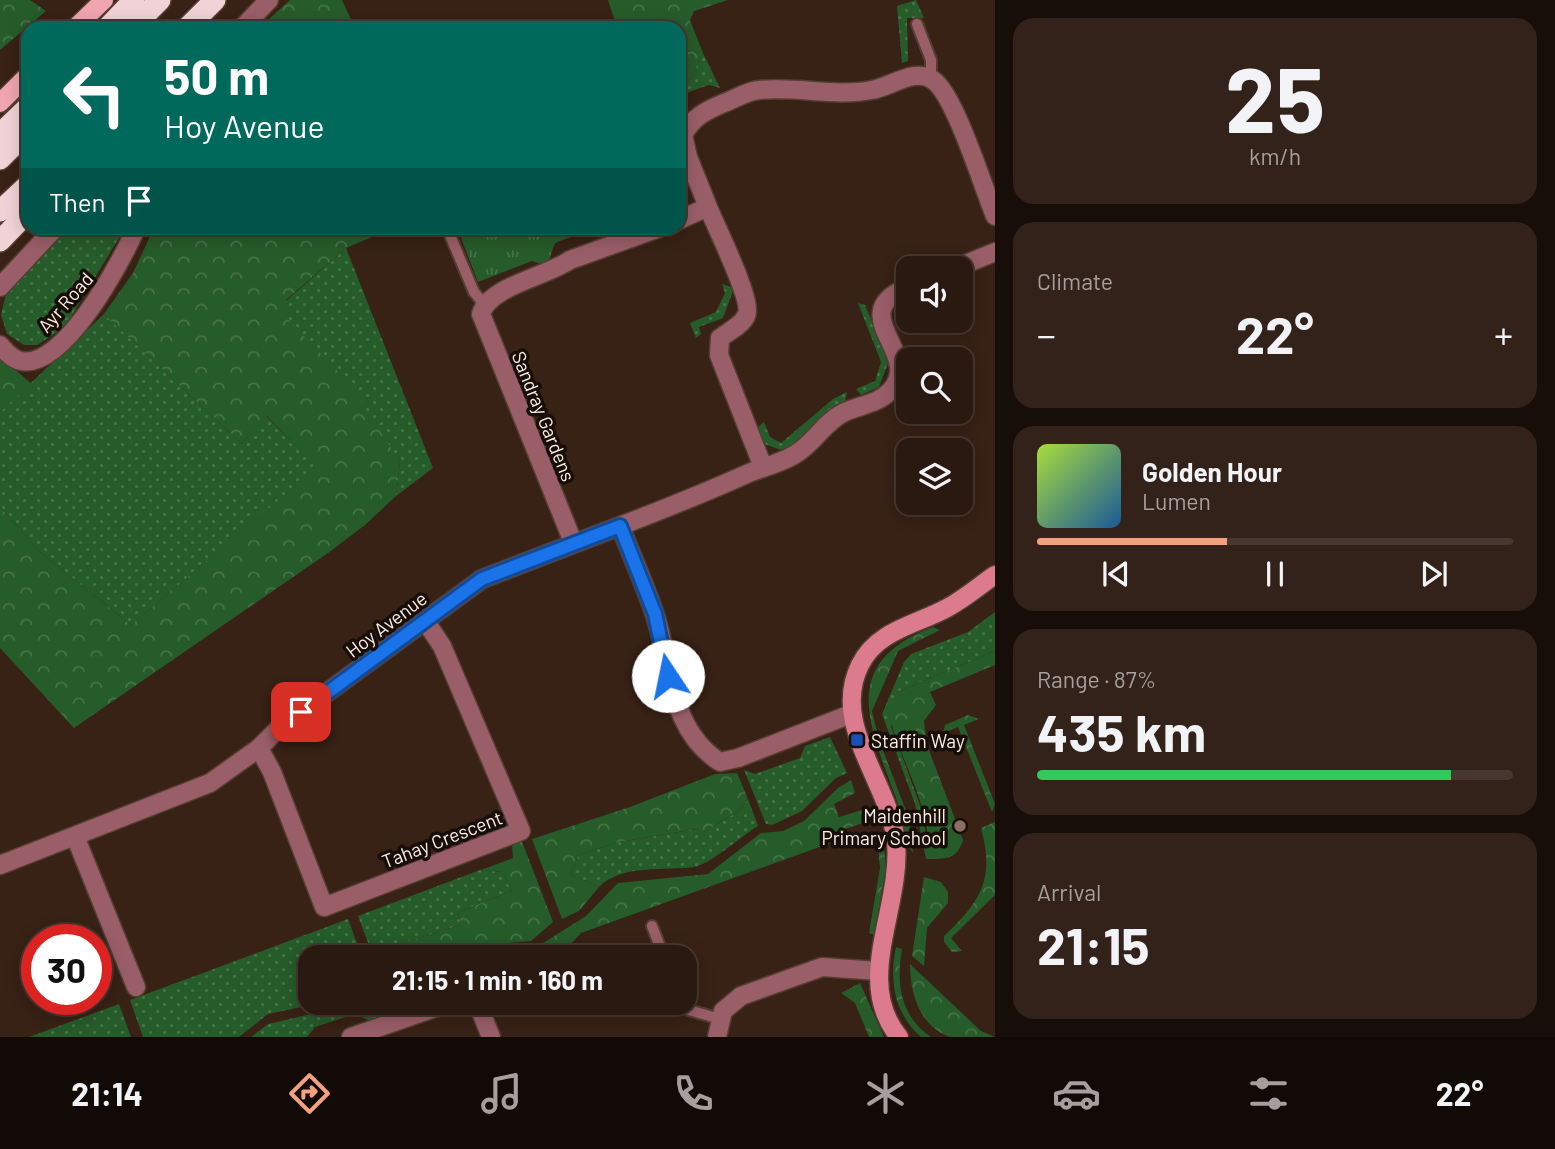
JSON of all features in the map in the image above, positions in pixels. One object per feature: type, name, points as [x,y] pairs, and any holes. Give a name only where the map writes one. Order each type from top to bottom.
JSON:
[{"type":"highway","points":[[114,21],[134,0]]},
{"type":"highway","points":[[139,21],[160,0]]},
{"type":"highway","points":[[194,21],[217,0]]},
{"type":"highway","points":[[200,21],[217,0]]},
{"type":"highway","points":[[0,134],[21,114]]},
{"type":"highway","points":[[0,159],[21,138]]},
{"type":"highway","points":[[0,211],[21,191]]},
{"type":"highway","points":[[0,241],[21,219]]},
{"type":"main road","points":[[82,21],[104,0]]},
{"type":"main road","points":[[0,103],[21,82]]},
{"type":"street","points":[[249,21],[269,0]]},
{"type":"street","points":[[686,130],[692,120],[708,110],[760,90],[854,92],[873,90],[911,77],[932,78],[947,96],[995,216]]},
{"type":"street","points":[[686,148],[741,285],[748,311],[744,320],[720,338],[719,355],[763,467]]},
{"type":"street","points":[[686,217],[708,207]]},
{"type":"street","points":[[0,288],[49,235]]},
{"type":"street","name":"Ayr Road","points":[[0,345],[13,358],[23,362],[33,361],[54,348],[108,284],[132,235]]},
{"type":"street","points":[[484,304],[499,293],[558,269],[570,260],[640,235]]},
{"type":"street","points":[[973,261],[995,252]]},
{"type":"street","points":[[851,714],[738,758],[720,762],[706,753],[691,737],[668,676],[655,614],[620,526],[796,454],[841,414],[881,398],[890,391],[898,380],[900,363],[883,323],[882,306],[888,297],[896,293]]},
{"type":"street","name":"Sandray Gardens","points":[[484,304],[481,314],[573,542]]},
{"type":"street","name":"Hoy Avenue","points":[[0,865],[210,783],[259,748],[280,727],[482,579],[620,526]]},
{"type":"street","points":[[899,1037],[887,1022],[880,1006],[878,971],[894,892],[896,840],[890,815],[851,714],[856,674],[871,648],[895,631],[963,598],[995,575]]},
{"type":"street","name":"Tahay Crescent","points":[[259,748],[272,772],[324,907],[521,831],[442,646],[426,622]]},
{"type":"street","points":[[75,836],[136,987]]},
{"type":"street","points":[[720,1032],[728,1005],[741,996],[822,967],[878,971]]},
{"type":"street","points":[[351,1037],[414,1015]]},
{"type":"street","points":[[482,1015],[491,1037]]},
{"type":"lane","points":[[917,24],[931,60],[932,78]]},
{"type":"lane","name":"Sandray Gardens","points":[[450,235],[474,292],[484,304]]},
{"type":"lane","points":[[652,926],[659,945]]},
{"type":"lane","points":[[697,1015],[720,1032]]},
{"type":"green space","points":[[0,0],[30,0],[46,11],[34,21],[21,21],[21,32],[0,50]]},
{"type":"green space","points":[[290,0],[342,0],[352,21],[267,21]]},
{"type":"green space","points":[[608,0],[728,0],[694,11],[690,20],[703,53],[686,88],[686,21],[615,21]]},
{"type":"green space","points":[[916,0],[924,18],[907,18],[908,61],[902,63],[897,6]]},
{"type":"green space","points":[[703,53],[720,88],[709,85],[686,93]]},
{"type":"green space","points":[[58,235],[121,235],[65,327],[37,345],[24,345],[7,334],[1,315],[7,290]]},
{"type":"green space","points":[[151,235],[377,235],[346,248],[286,300],[286,317],[350,384],[400,462],[396,496],[365,525],[328,553],[74,728],[0,648],[0,507],[40,552],[131,625],[317,467],[267,416],[242,444],[104,314],[133,273]]},
{"type":"green space","points":[[460,235],[576,235],[555,243],[549,260],[541,264],[532,261],[478,282]]},
{"type":"green space","points":[[346,248],[433,468],[396,496],[400,462],[286,318],[286,301]]},
{"type":"green space","points":[[722,284],[732,287],[733,291],[723,318],[699,327],[701,334],[696,338],[690,323],[716,312],[725,293]]},
{"type":"green space","points":[[858,303],[865,305],[889,361],[879,387],[861,395],[856,389],[875,381],[881,362]]},
{"type":"green space","points":[[104,314],[242,444],[266,416],[318,467],[131,625],[40,552],[0,507],[0,412]]},
{"type":"green space","points":[[0,357],[32,384],[0,412]]},
{"type":"green space","points":[[847,392],[845,402],[836,405],[791,446],[781,450],[764,444],[758,427],[764,422],[770,437],[781,443],[833,399]]},
{"type":"green space","points":[[995,612],[995,651],[897,692],[891,726],[920,805],[929,847],[926,859],[915,804],[882,714],[904,662],[911,654],[968,632]]},
{"type":"green space","points":[[933,627],[940,630],[898,651],[872,711],[879,740],[908,816],[913,853],[877,745],[869,698],[872,677],[883,658],[903,642]]},
{"type":"green space","points":[[995,651],[995,665],[930,692],[936,705],[924,721],[927,745],[963,840],[954,855],[926,859],[926,823],[889,713],[897,692]]},
{"type":"green space","points":[[968,715],[979,719],[964,725],[995,804],[992,812],[958,727],[943,733],[945,725]]},
{"type":"green space","points":[[830,737],[847,773],[836,778],[802,811],[772,825],[766,824],[744,770],[755,774],[800,758],[805,746]]},
{"type":"green space","points":[[737,773],[748,799],[739,811],[698,835],[697,829],[619,842],[579,855],[570,874],[599,887],[579,911],[562,919],[532,839],[630,807],[715,774]]},
{"type":"green space","points":[[851,780],[855,793],[834,804],[839,817],[862,810],[866,822],[845,829],[847,837],[581,933],[570,945],[540,945],[586,916],[618,883],[708,874],[761,833],[783,831],[804,821],[838,788]]},
{"type":"green space","points":[[748,799],[758,826],[701,865],[631,872],[608,880],[599,887],[570,874],[579,855],[619,842],[697,829],[698,835],[739,811]]},
{"type":"green space","points":[[995,822],[995,895],[951,938],[962,951],[952,952],[944,942],[944,936],[967,912],[982,888],[986,861],[981,828]]},
{"type":"green space","points":[[521,839],[553,922],[531,941],[487,945],[397,945],[460,925],[458,912],[512,891],[502,872],[481,870],[513,858],[512,843]]},
{"type":"green space","points":[[878,846],[884,847],[886,868],[874,935],[869,933],[880,868]]},
{"type":"green space","points":[[480,870],[502,872],[512,891],[458,912],[460,925],[397,945],[369,945],[358,916]]},
{"type":"green space","points":[[924,877],[941,882],[948,892],[948,903],[927,928],[924,966],[912,956]]},
{"type":"green space","points":[[348,919],[358,945],[298,945],[298,1008],[268,1014],[239,1037],[143,1037],[130,1000]]},
{"type":"green space","points":[[896,947],[902,949],[900,986],[907,1009],[921,1029],[931,1037],[921,1037],[899,1007],[893,972]]},
{"type":"green space","points":[[910,964],[981,1031],[995,1037],[950,1037],[939,1032],[918,1007],[914,997]]},
{"type":"green space","points":[[860,983],[884,1037],[869,1037],[855,1003],[841,993]]},
{"type":"green space","points":[[119,1004],[131,1037],[29,1037],[89,1015],[112,1015],[112,1007]]},
{"type":"green space","points":[[307,1015],[352,1015],[315,1027],[307,1037],[251,1037],[268,1024]]},
{"type":"green space","points":[[357,1015],[387,1015],[370,1021]]},
{"type":"place","name":"Staffin Way","points":[[857,740]]},
{"type":"place","name":"Maidenhill Primary School","points":[[960,826]]},
{"type":"route","points":[[301,712],[482,579],[620,526],[655,614],[668,676]]}]
